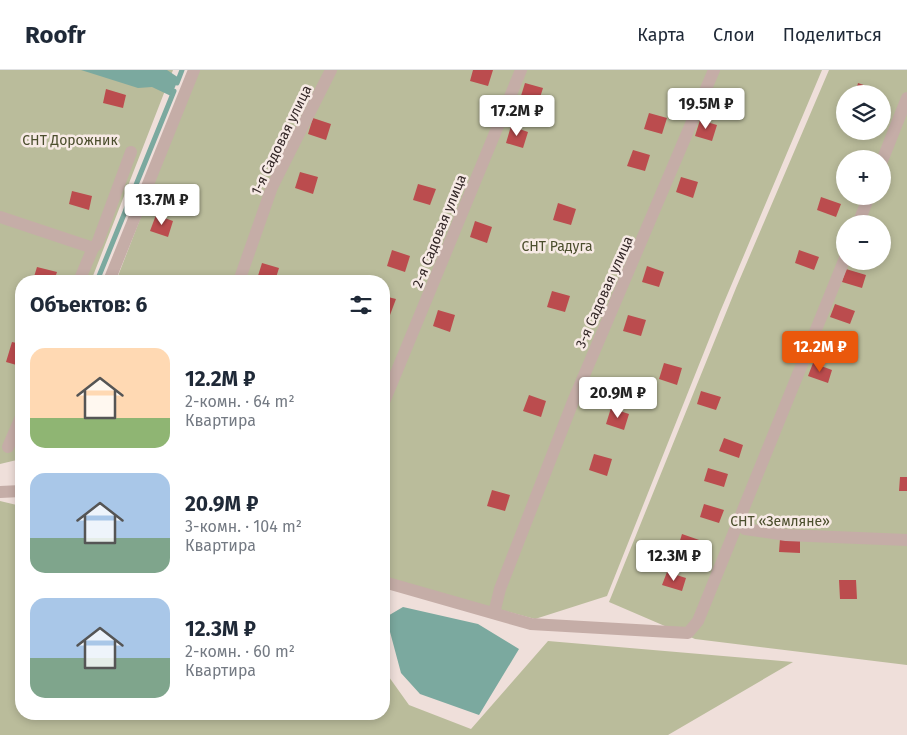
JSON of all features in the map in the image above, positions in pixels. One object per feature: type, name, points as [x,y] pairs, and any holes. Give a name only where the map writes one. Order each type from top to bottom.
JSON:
[{"type":"street","points":[[111,275],[194,70]]},
{"type":"street","name":"1-я Садовая улица","points":[[241,275],[272,187],[331,70]]},
{"type":"street","name":"2-я Садовая улица","points":[[390,387],[521,70]]},
{"type":"street","name":"3-я Садовая улица","points":[[494,613],[500,589],[574,399],[714,70]]},
{"type":"street","points":[[887,150],[907,98]]},
{"type":"street","points":[[82,275],[93,248],[97,244],[131,152]]},
{"type":"street","points":[[0,217],[93,248]]},
{"type":"street","points":[[390,584],[531,624],[688,633],[698,621],[840,270]]},
{"type":"street","points":[[8,447],[15,431]]},
{"type":"street","points":[[0,492],[15,491]]},
{"type":"street","points":[[740,517],[745,529],[786,535],[907,540]]},
{"type":"green space","name":"СНТ Дорожник","points":[[0,70],[173,70],[93,275],[15,275],[15,460],[0,464]]},
{"type":"green space","name":"СНТ Радуга","points":[[198,70],[822,70],[720,312],[607,596],[535,619],[390,580],[390,275],[118,275]]},
{"type":"green space","name":"СНТ «Земляне»","points":[[829,70],[907,70],[907,665],[695,639],[609,602],[736,288]]},
{"type":"green space","points":[[0,501],[15,505],[15,720],[390,720],[390,678],[409,705],[471,729],[548,641],[793,662],[668,735],[0,735]]},
{"type":"water","points":[[81,70],[167,70],[179,78],[171,96],[152,87],[138,88]]},
{"type":"water","points":[[403,607],[478,624],[519,649],[479,715],[420,694],[401,673],[390,632],[390,615]]},
{"type":"building","points":[[473,70],[493,70],[488,86],[470,81]]},
{"type":"building","points":[[525,83],[543,88],[538,104],[520,99]]},
{"type":"building","points":[[106,89],[126,95],[123,108],[103,103]]},
{"type":"building","points":[[649,113],[667,118],[662,134],[644,129]]},
{"type":"building","points":[[313,118],[331,124],[326,140],[308,134]]},
{"type":"building","points":[[700,120],[717,125],[712,141],[695,136]]},
{"type":"building","points":[[511,126],[528,132],[523,148],[506,143]]},
{"type":"building","points":[[633,150],[650,155],[645,171],[627,166]]},
{"type":"building","points":[[300,172],[318,177],[313,194],[295,188]]},
{"type":"building","points":[[681,177],[698,182],[693,198],[676,192]]},
{"type":"building","points":[[418,184],[436,189],[430,205],[413,200]]},
{"type":"building","points":[[72,191],[92,196],[89,210],[69,204]]},
{"type":"building","points":[[821,197],[836,202],[836,205],[841,205],[836,217],[817,210]]},
{"type":"building","points":[[558,203],[576,209],[571,225],[553,220]]},
{"type":"building","points":[[156,215],[173,221],[168,237],[150,231]]},
{"type":"building","points":[[475,221],[492,227],[487,243],[470,237]]},
{"type":"building","points":[[392,250],[410,256],[405,272],[387,266]]},
{"type":"building","points":[[799,250],[819,257],[814,270],[795,263]]},
{"type":"building","points":[[262,263],[279,268],[277,275],[258,275]]},
{"type":"building","points":[[647,266],[664,272],[659,287],[642,282]]},
{"type":"building","points":[[37,267],[57,272],[56,275],[35,275]]},
{"type":"building","points":[[846,270],[866,275],[862,288],[842,282]]},
{"type":"building","points":[[552,291],[570,296],[565,312],[547,307]]},
{"type":"building","points":[[390,298],[396,299],[390,315]]},
{"type":"building","points":[[835,304],[855,311],[850,324],[830,317]]},
{"type":"building","points":[[438,310],[455,315],[450,332],[433,326]]},
{"type":"building","points":[[628,315],[646,320],[641,336],[623,331]]},
{"type":"building","points":[[12,342],[15,343],[15,365],[6,362]]},
{"type":"building","points":[[664,363],[682,368],[677,385],[659,379]]},
{"type":"building","points":[[813,363],[832,370],[828,383],[808,376]]},
{"type":"building","points":[[701,391],[721,397],[716,410],[697,404]]},
{"type":"building","points":[[529,395],[546,401],[541,417],[523,411]]},
{"type":"building","points":[[611,408],[629,414],[624,430],[606,424]]},
{"type":"building","points":[[724,438],[743,445],[739,458],[719,451]]},
{"type":"building","points":[[594,454],[612,459],[607,476],[589,470]]},
{"type":"building","points":[[708,468],[728,474],[724,487],[704,481]]},
{"type":"building","points":[[900,477],[907,477],[907,491],[899,491]]},
{"type":"building","points":[[492,490],[510,495],[505,511],[487,506]]},
{"type":"building","points":[[704,504],[724,510],[719,523],[700,517]]},
{"type":"building","points":[[682,534],[702,541],[698,554],[678,547]]},
{"type":"building","points":[[780,539],[800,539],[800,553],[779,552]]},
{"type":"building","points":[[667,572],[686,578],[682,591],[662,585]]},
{"type":"building","points":[[839,580],[856,580],[857,599],[840,599]]},
{"type":"waterway","points":[[177,83],[182,70]]},
{"type":"waterway","points":[[99,275],[174,91]]}]
